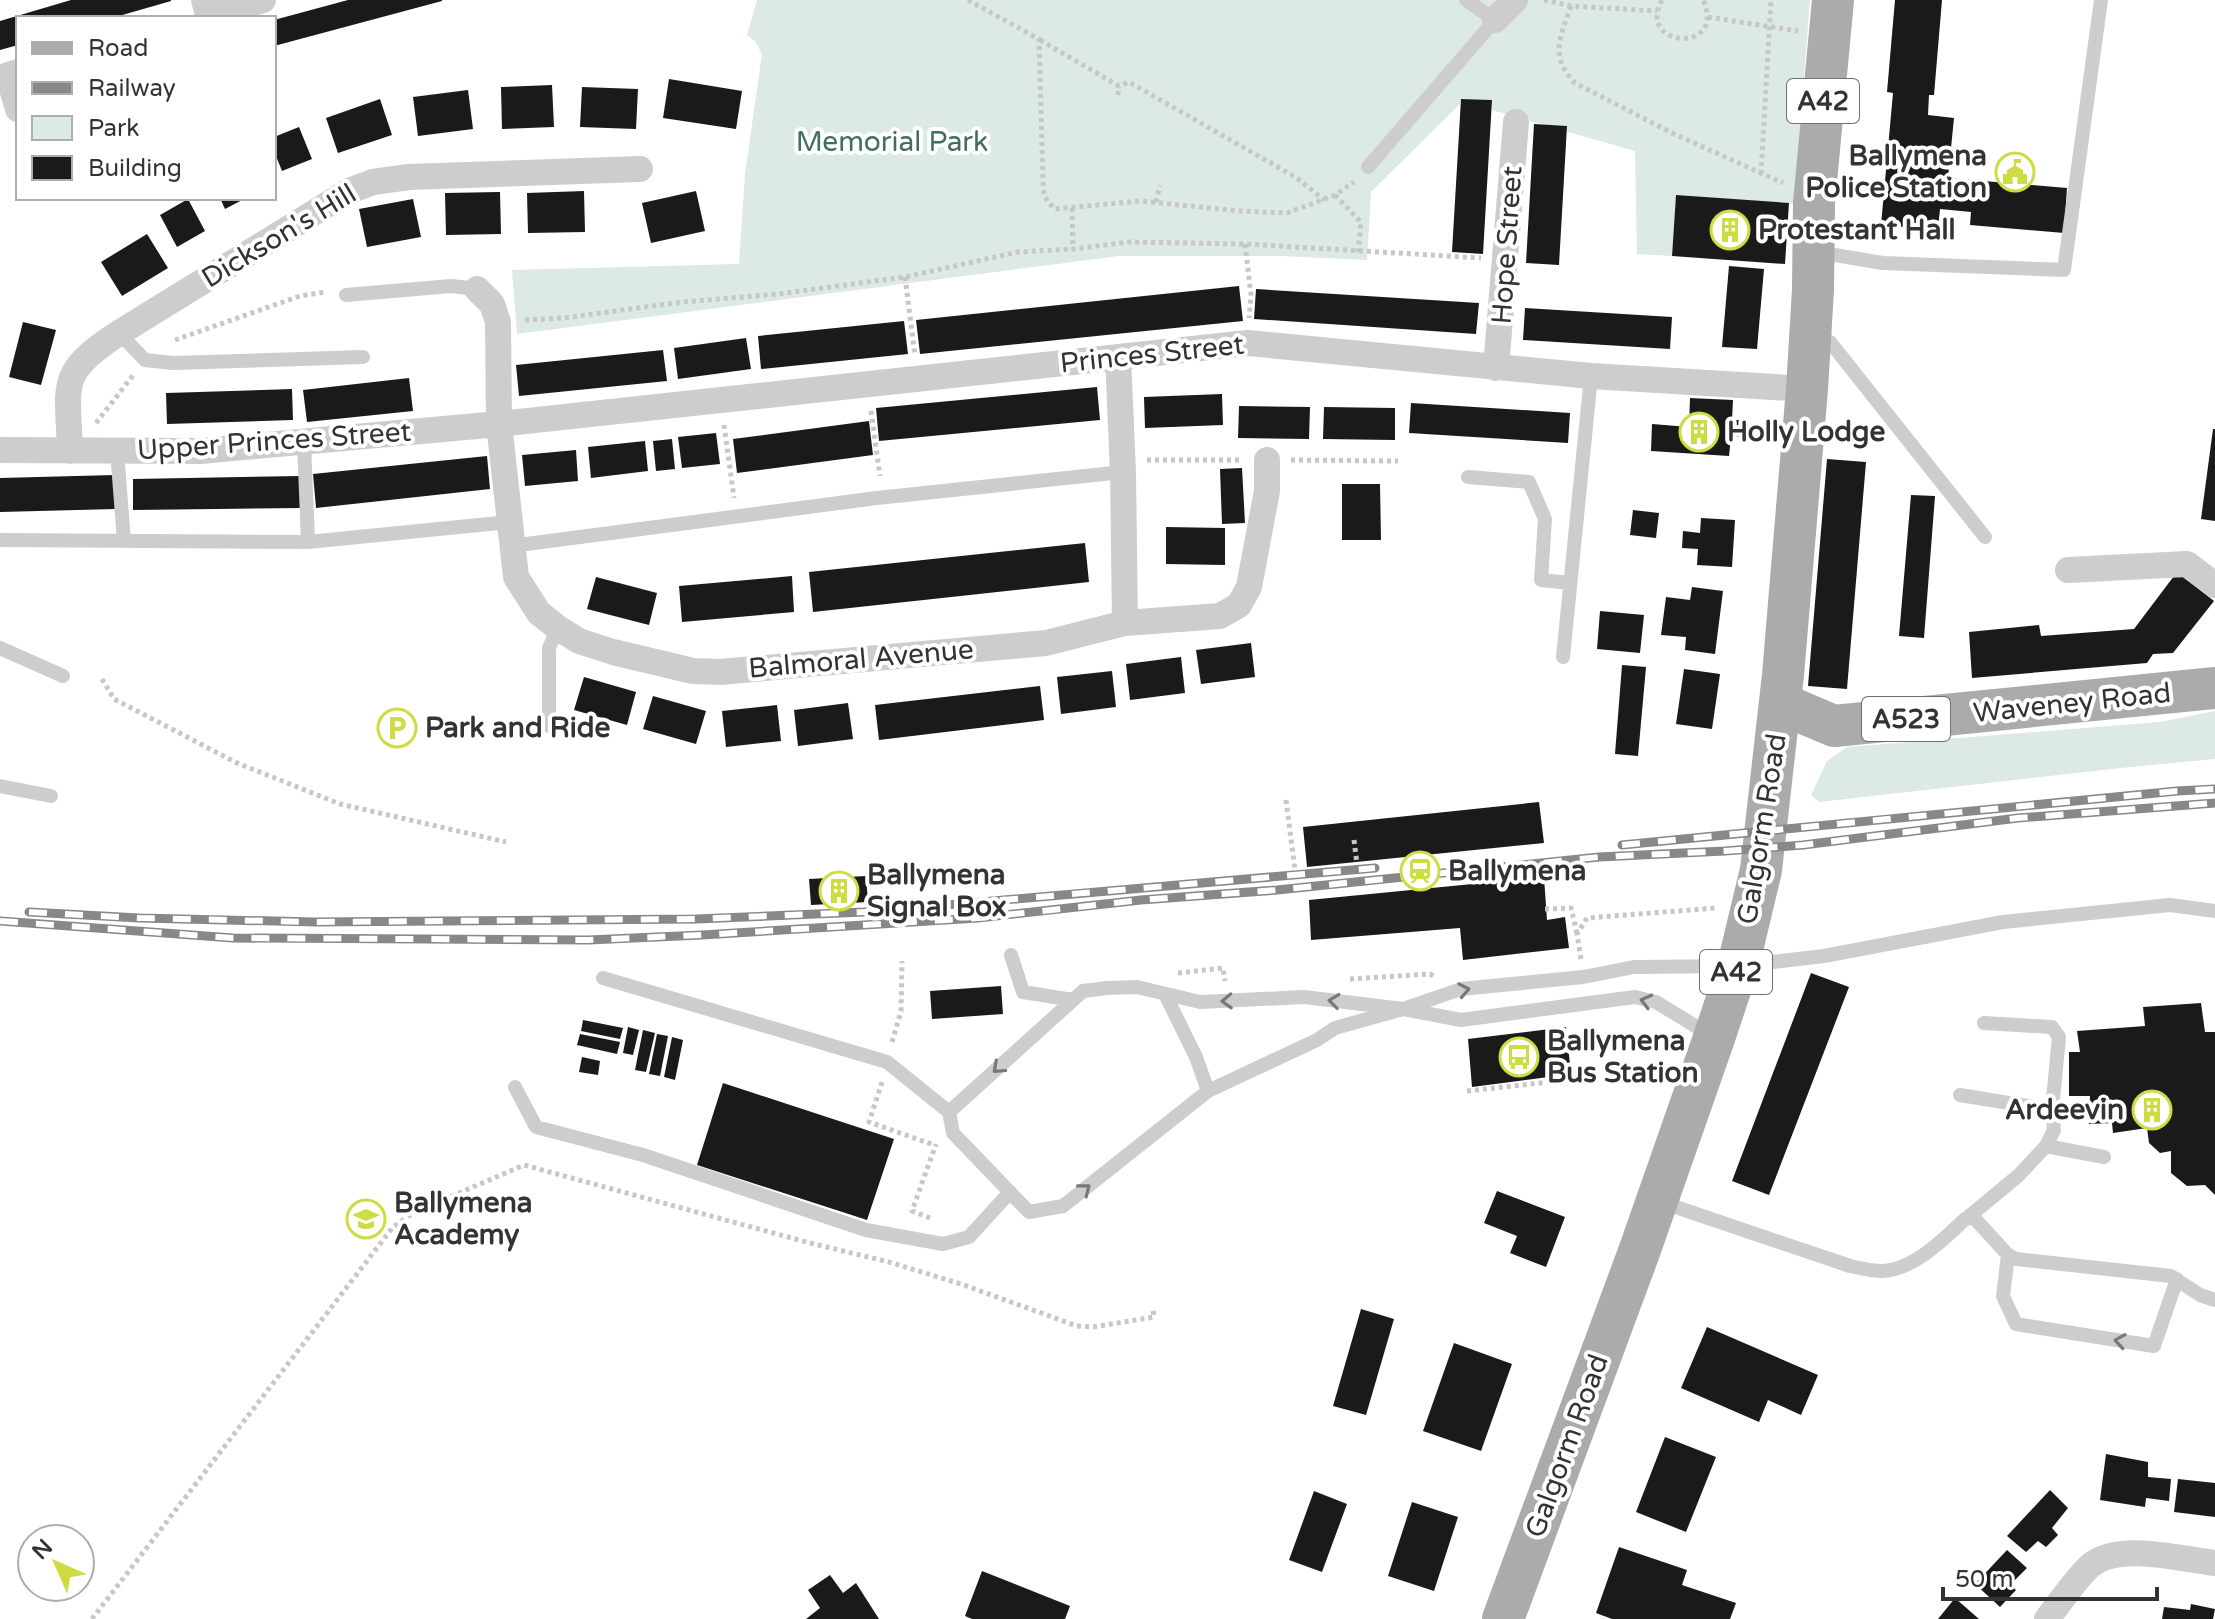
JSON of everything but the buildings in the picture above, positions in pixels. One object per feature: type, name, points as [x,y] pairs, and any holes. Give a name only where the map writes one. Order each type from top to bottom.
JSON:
[{"type":"main road","name":"Galgorm Road","points":[[1503,1619],[1658,1201],[1738,966],[1761,870],[1780,703],[1807,389],[1814,203],[1833,0]]},
{"type":"main road","name":"Waveney Road","points":[[1774,764],[1834,726],[2215,688]]},
{"type":"main road","name":"Waveney Road","points":[[1780,703],[1834,726]]},
{"type":"street","points":[[203,11],[263,0]]},
{"type":"street","points":[[1495,20],[1515,0]]},
{"type":"street","points":[[9,75],[16,101]]},
{"type":"street","name":"Hope Street","points":[[1496,368],[1516,122]]},
{"type":"street","name":"Dickson's Hill","points":[[70,451],[68,389],[70,379],[86,356],[349,191],[373,182],[409,177],[640,169]]},
{"type":"street","points":[[477,289],[492,304],[498,322]]},
{"type":"street","name":"Balmoral Avenue","points":[[498,322],[499,424],[516,577],[539,613],[579,641],[693,671],[720,672],[1046,643],[1125,623],[1220,616],[1244,599],[1252,576],[1267,491],[1267,460]]},
{"type":"street","name":"Princes Street","points":[[499,424],[1248,343],[1591,376],[1807,389]]},
{"type":"street","points":[[1118,357],[1125,623]]},
{"type":"street","name":"Upper Princes Street","points":[[0,450],[200,451],[499,424]]},
{"type":"street","points":[[2068,570],[2187,564],[2215,585]]},
{"type":"street","points":[[2047,1619],[2091,1566],[2109,1555],[2129,1552],[2215,1563]]},
{"type":"lane","points":[[1368,167],[1495,20],[1466,0]]},
{"type":"lane","points":[[1813,251],[1883,263],[2064,270],[2101,0]]},
{"type":"lane","points":[[346,295],[451,286],[477,289]]},
{"type":"lane","points":[[119,333],[145,360],[173,363],[363,357]]},
{"type":"lane","points":[[1811,335],[1830,342],[1985,537]]},
{"type":"lane","points":[[1563,657],[1591,376]]},
{"type":"lane","points":[[304,442],[308,542]]},
{"type":"lane","points":[[117,451],[124,541]]},
{"type":"lane","points":[[0,540],[308,542],[510,534],[737,516],[1123,472]]},
{"type":"lane","points":[[1468,477],[1529,482],[1545,519],[1541,580],[1570,583]]},
{"type":"lane","points":[[549,726],[549,648],[558,628]]},
{"type":"lane","points":[[0,648],[63,676]]},
{"type":"lane","points":[[0,786],[51,796]]},
{"type":"lane","points":[[603,978],[887,1062],[949,1112],[953,1133],[1029,1212],[1063,1206],[1208,1091],[1317,1040],[1335,1028],[1461,989],[1583,977],[1634,967],[1738,966],[1824,956],[2003,922],[2170,905],[2215,911]]},
{"type":"lane","points":[[1011,955],[1023,992],[1073,1000]]},
{"type":"lane","points":[[949,1112],[1083,991],[1107,988],[1137,987],[1200,1002],[1304,997],[1403,1009],[1461,1020],[1635,997],[1656,1002],[1714,1038]]},
{"type":"lane","points":[[1165,994],[1196,1057],[1208,1091]]},
{"type":"lane","points":[[1658,1201],[1837,1262],[1882,1271],[1896,1268],[1937,1246],[2019,1175],[2046,1146],[2054,1130],[2052,1110],[2059,1037],[2052,1027],[1984,1023]]},
{"type":"lane","points":[[515,1087],[536,1127],[643,1155],[866,1230],[943,1244],[969,1237],[1010,1192]]},
{"type":"lane","points":[[1960,1095],[2052,1110]]},
{"type":"lane","points":[[2046,1146],[2104,1157]]},
{"type":"lane","points":[[1965,1219],[1970,1217],[1976,1220],[2008,1255],[2016,1259],[2171,1276],[2200,1295],[2215,1300]]},
{"type":"lane","points":[[2008,1255],[2003,1296],[2016,1324],[2154,1346],[2177,1279]]},
{"type":"path","points":[[968,0],[1119,86]]},
{"type":"path","points":[[1544,0],[1571,6],[1657,11]]},
{"type":"path","points":[[1662,0],[1657,11],[1661,27],[1680,40],[1702,31],[1708,17],[1703,0]]},
{"type":"path","points":[[1761,174],[1771,0]]},
{"type":"path","points":[[1571,6],[1559,40],[1558,55],[1563,70],[1575,83],[1674,134],[1790,185]]},
{"type":"path","points":[[1708,17],[1804,32]]},
{"type":"path","points":[[1039,39],[1044,196],[1054,209],[1140,201],[1287,213],[1335,195],[1351,185],[1368,167]]},
{"type":"path","points":[[1119,86],[1129,82],[1297,178],[1324,200]]},
{"type":"path","points":[[1118,95],[1119,86]]},
{"type":"path","points":[[1156,202],[1160,185]]},
{"type":"path","points":[[1335,195],[1361,222],[1358,252]]},
{"type":"path","points":[[1072,208],[1073,249]]},
{"type":"path","points":[[498,322],[563,318],[683,302],[778,294],[905,277],[1018,252],[1128,242],[1245,244],[1506,259]]},
{"type":"path","points":[[1245,244],[1251,295],[1248,343]]},
{"type":"path","points":[[905,277],[918,378]]},
{"type":"path","points":[[70,451],[145,360],[170,342],[300,296],[332,290],[346,295]]},
{"type":"path","points":[[867,384],[883,497]]},
{"type":"path","points":[[721,400],[737,516]]},
{"type":"path","points":[[102,679],[114,699],[237,763],[340,804],[506,842]]},
{"type":"path","points":[[1286,800],[1295,870]]},
{"type":"path","points":[[1354,840],[1357,864]]},
{"type":"path","points":[[1577,934],[1587,918],[1699,908],[1753,907]]},
{"type":"path","points":[[1545,909],[1571,908],[1583,977]]},
{"type":"path","points":[[1337,980],[1430,974],[1461,989]]},
{"type":"path","points":[[1467,1091],[1577,1079]]},
{"type":"path","points":[[943,1244],[934,1219],[912,1211],[934,1145],[953,1133]]},
{"type":"path","points":[[92,1619],[393,1227],[413,1213],[524,1165],[889,1262],[1077,1326],[1093,1327],[1154,1317],[1153,1310]]},
{"type":"green space","name":"Memorial Park","points":[[757,0],[1810,0],[1794,204],[1676,195],[1672,256],[1637,254],[1635,151],[1492,110],[1492,100],[1461,99],[1460,104],[1371,192],[1367,260],[1281,256],[1119,256],[517,334],[512,270],[739,264],[745,174],[762,54],[755,41],[747,35]]},
{"type":"green space","points":[[2215,711],[2215,759],[1819,802],[1811,795],[1827,761],[1847,747],[2160,722]]},
{"type":"railway","points":[[1622,845],[2215,789]]},
{"type":"railway","points":[[0,921],[233,938],[588,940],[702,935],[978,918],[1599,857],[1803,845],[2018,818],[2215,803]]},
{"type":"railway","points":[[29,912],[315,922],[696,919],[864,912],[1375,868]]},
{"type":"place","name":"Ballymena Police Station","points":[[2015,172]]},
{"type":"place","name":"Protestant Hall","points":[[1730,230]]},
{"type":"place","name":"Holly Lodge","points":[[1699,432]]},
{"type":"place","name":"Park and Ride","points":[[397,728]]},
{"type":"place","name":"Ballymena","points":[[1420,871]]},
{"type":"place","name":"Ballymena Signal Box","points":[[839,891]]},
{"type":"place","name":"Ballymena Bus Station","points":[[1519,1057]]},
{"type":"place","name":"Ardeevin","points":[[2152,1110]]},
{"type":"place","name":"Ballymena Academy","points":[[366,1219]]}]
